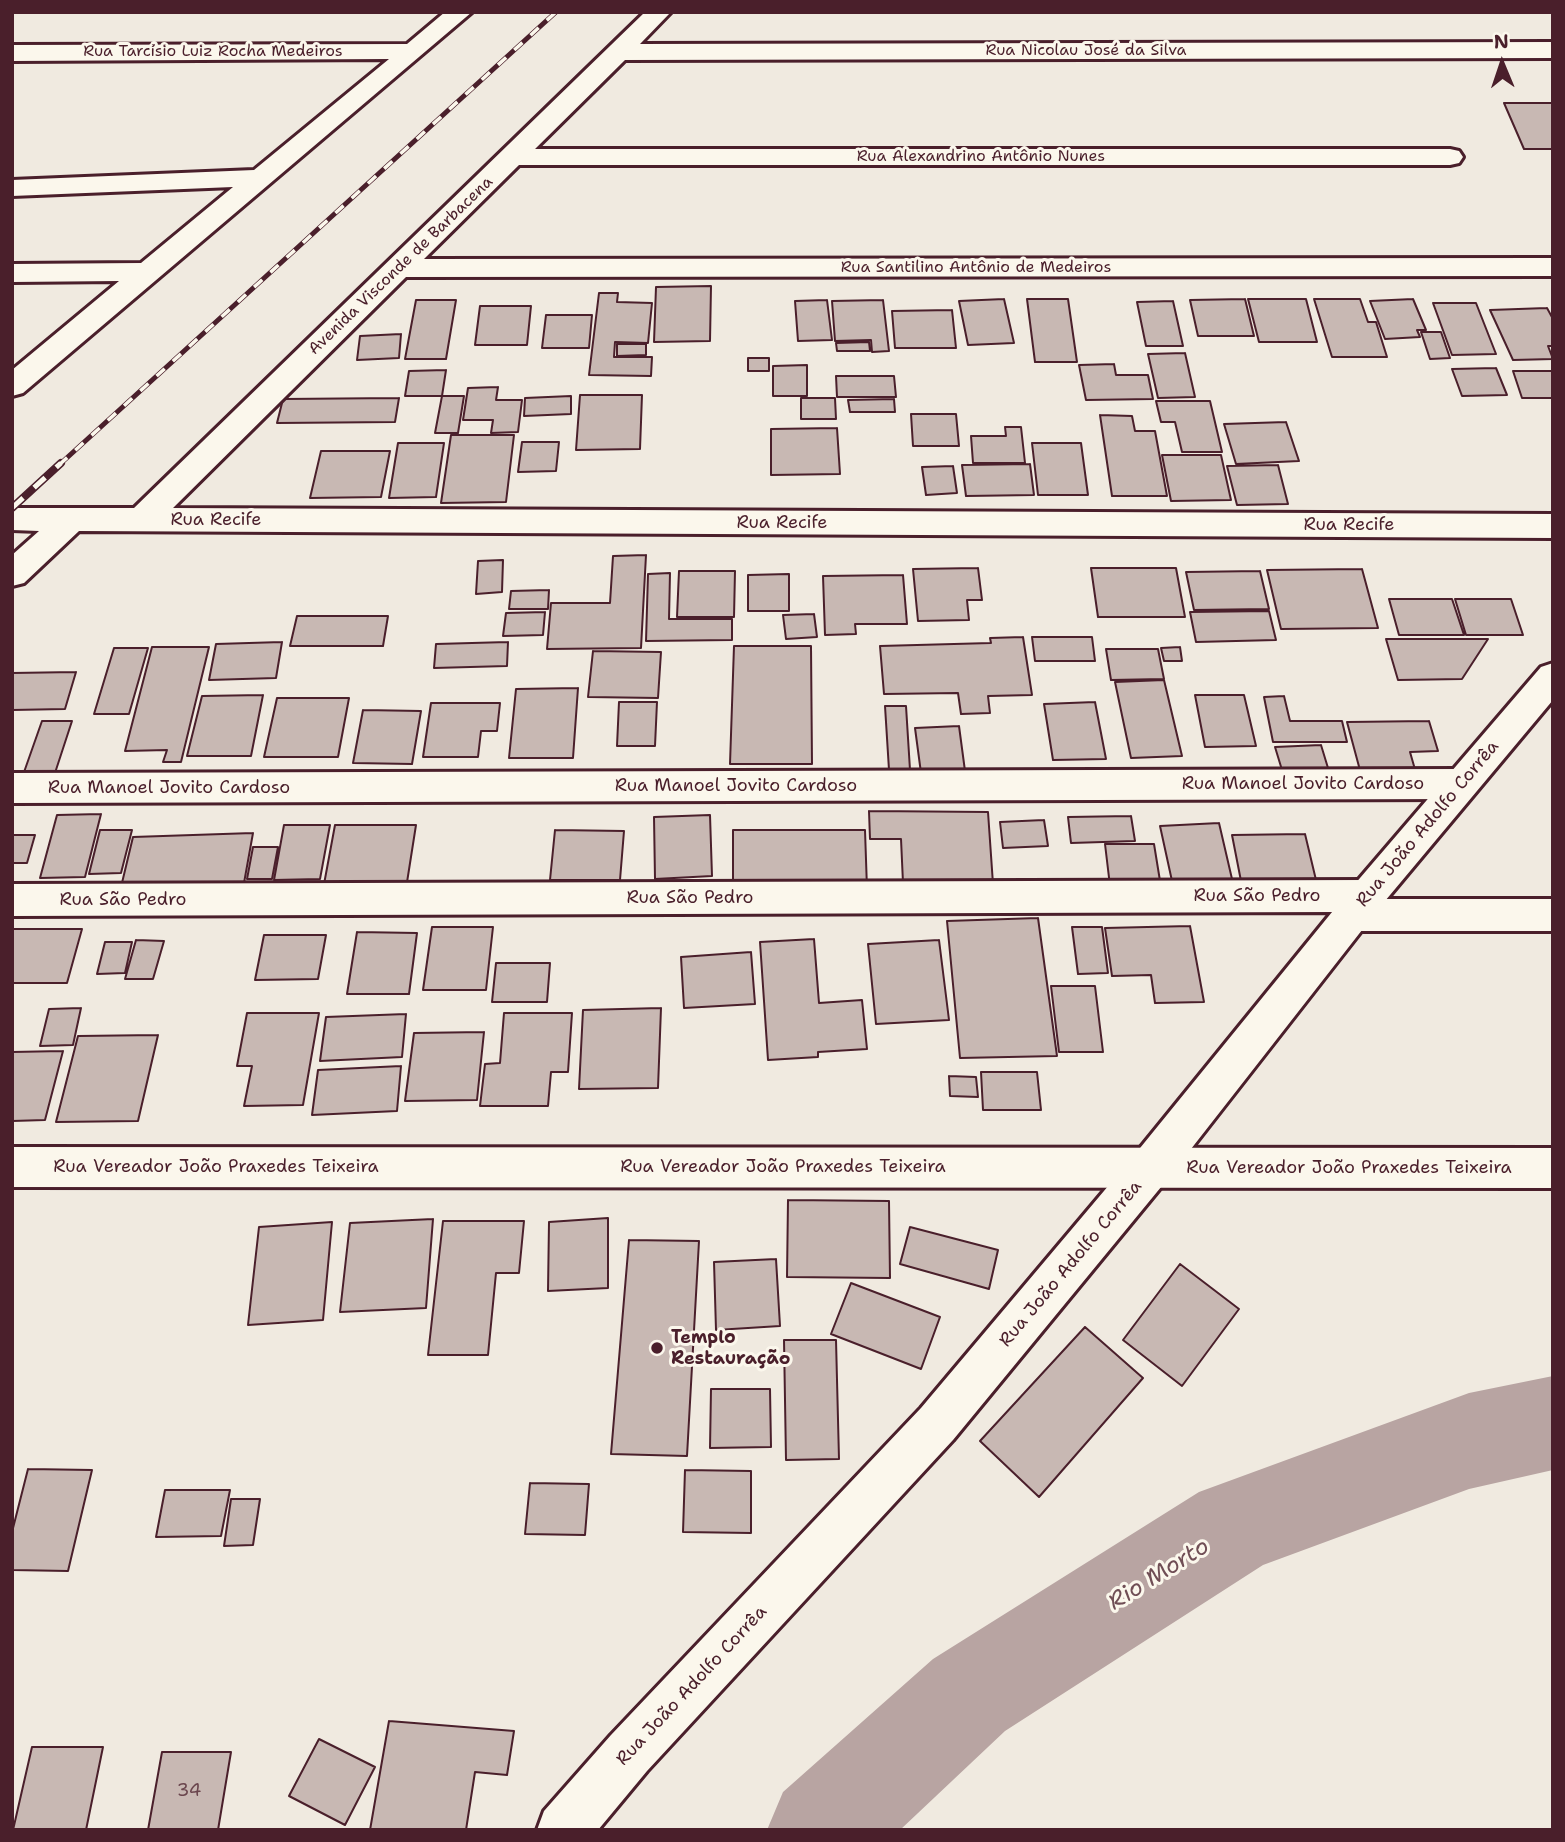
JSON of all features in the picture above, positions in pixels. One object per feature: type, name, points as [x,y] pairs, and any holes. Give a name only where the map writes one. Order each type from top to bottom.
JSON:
[{"type":"street","points":[[12,386],[460,12]]},
{"type":"street","name":"Avenida Visconde de Barbacena","points":[[142,520],[659,12]]},
{"type":"street","name":"Rua Nicolau José da Silva","points":[[620,52],[1553,50]]},
{"type":"street","name":"Rua Tarcísio Luiz Rocha Medeiros","points":[[12,53],[414,51]]},
{"type":"street","name":"Rua Alexandrino Antônio Nunes","points":[[513,157],[1450,157]]},
{"type":"street","points":[[12,188],[262,178]]},
{"type":"street","name":"Rua Santilino Antônio de Medeiros","points":[[399,268],[1553,267]]},
{"type":"street","points":[[12,273],[149,272]]},
{"type":"street","name":"Rua Recife","points":[[12,519],[1553,526]]},
{"type":"street","points":[[12,574],[72,519]]},
{"type":"street","name":"Rua João Adolfo Corrêa","points":[[563,1830],[629,1752],[937,1424],[1151,1167],[1460,784],[1553,676]]},
{"type":"street","name":"Rua Manoel Jovito Cardoso","points":[[12,789],[1460,784]]},
{"type":"street","name":"Rua São Pedro","points":[[12,900],[1360,906],[1553,915]]},
{"type":"street","name":"Rua Vereador João Praxedes Teixeira","points":[[12,1167],[1553,1168]]},
{"type":"building","points":[[1504,103],[1553,103],[1553,149],[1524,149]]},
{"type":"building","points":[[711,286],[710,341],[654,342],[656,287]]},
{"type":"building","points":[[599,293],[618,293],[617,302],[652,303],[648,343],[615,342],[614,357],[652,357],[651,376],[589,375]]},
{"type":"building","points":[[1004,299],[1014,343],[968,345],[959,301]]},
{"type":"building","points":[[1027,299],[1068,299],[1077,362],[1035,362]]},
{"type":"building","points":[[1245,299],[1254,336],[1198,336],[1190,300]]},
{"type":"building","points":[[1248,299],[1306,299],[1317,342],[1259,342]]},
{"type":"building","points":[[1314,299],[1360,299],[1368,322],[1376,322],[1387,357],[1332,357]]},
{"type":"building","points":[[1413,299],[1426,330],[1417,330],[1420,337],[1385,339],[1370,301]]},
{"type":"building","points":[[416,300],[456,300],[446,359],[405,359]]},
{"type":"building","points":[[827,300],[832,340],[798,341],[795,301]]},
{"type":"building","points":[[883,300],[889,351],[872,352],[871,340],[835,341],[832,301]]},
{"type":"building","points":[[1173,301],[1183,346],[1146,346],[1137,302]]},
{"type":"building","points":[[1433,303],[1476,303],[1496,354],[1452,355]]},
{"type":"building","points":[[480,306],[531,306],[527,345],[475,345]]},
{"type":"building","points":[[1547,308],[1553,319],[1553,346],[1548,346],[1553,359],[1513,360],[1490,310]]},
{"type":"building","points":[[952,310],[956,348],[895,348],[892,311]]},
{"type":"building","points":[[546,315],[592,315],[589,348],[542,348]]},
{"type":"building","points":[[1421,332],[1441,332],[1450,358],[1430,359]]},
{"type":"building","points":[[401,334],[399,358],[357,360],[360,336]]},
{"type":"building","points":[[869,342],[870,351],[837,351],[836,343]]},
{"type":"building","points":[[617,344],[646,344],[646,355],[617,356]]},
{"type":"building","points":[[1185,353],[1195,397],[1158,398],[1148,354]]},
{"type":"building","points":[[748,358],[769,358],[769,371],[748,371]]},
{"type":"building","points":[[1114,364],[1116,375],[1148,375],[1153,399],[1086,400],[1079,365]]},
{"type":"building","points":[[807,365],[807,396],[773,396],[773,366]]},
{"type":"building","points":[[1496,368],[1507,395],[1462,396],[1452,369]]},
{"type":"building","points":[[446,370],[442,396],[405,396],[409,371]]},
{"type":"building","points":[[1513,371],[1553,371],[1553,398],[1522,398]]},
{"type":"building","points":[[836,376],[894,376],[896,397],[837,397]]},
{"type":"building","points":[[498,387],[496,400],[522,400],[518,432],[491,433],[493,420],[463,420],[468,388]]},
{"type":"building","points":[[580,395],[642,395],[640,449],[576,450]]},
{"type":"building","points":[[442,396],[464,396],[458,433],[435,433]]},
{"type":"building","points":[[571,396],[571,414],[524,416],[525,398]]},
{"type":"building","points":[[399,398],[395,422],[277,423],[283,399]]},
{"type":"building","points":[[801,398],[835,398],[836,419],[801,419]]},
{"type":"building","points":[[894,399],[895,412],[850,412],[848,400]]},
{"type":"building","points":[[1156,401],[1210,401],[1222,452],[1182,452],[1175,422],[1161,422]]},
{"type":"building","points":[[911,414],[956,414],[959,446],[913,446]]},
{"type":"building","points":[[1100,415],[1132,416],[1135,431],[1155,431],[1167,496],[1112,496]]},
{"type":"building","points":[[1286,422],[1299,461],[1236,464],[1224,424]]},
{"type":"building","points":[[1005,427],[1021,427],[1025,463],[973,463],[971,436],[1006,436]]},
{"type":"building","points":[[837,428],[840,474],[771,475],[771,429]]},
{"type":"building","points":[[451,435],[514,435],[506,502],[441,503]]},
{"type":"building","points":[[522,442],[559,442],[556,471],[518,472]]},
{"type":"building","points":[[398,443],[444,443],[436,497],[389,498]]},
{"type":"building","points":[[1032,443],[1081,443],[1088,495],[1038,495]]},
{"type":"building","points":[[321,451],[390,451],[381,497],[310,498]]},
{"type":"building","points":[[1162,455],[1221,455],[1231,500],[1171,501]]},
{"type":"building","points":[[1030,464],[1034,495],[966,496],[962,465]]},
{"type":"building","points":[[1278,465],[1288,504],[1237,505],[1227,466]]},
{"type":"building","points":[[953,466],[957,493],[926,495],[922,467]]},
{"type":"building","points":[[646,555],[641,648],[547,649],[551,603],[610,603],[613,556]]},
{"type":"building","points":[[503,560],[502,592],[476,594],[478,561]]},
{"type":"building","points":[[978,568],[982,600],[967,600],[969,620],[918,621],[913,569]]},
{"type":"building","points":[[1091,568],[1176,568],[1185,617],[1098,617]]},
{"type":"building","points":[[1362,569],[1378,628],[1281,629],[1267,570]]},
{"type":"building","points":[[679,571],[735,571],[734,617],[677,617]]},
{"type":"building","points":[[1260,571],[1269,609],[1194,610],[1186,572]]},
{"type":"building","points":[[670,573],[669,619],[732,619],[732,640],[646,641],[648,574]]},
{"type":"building","points":[[789,574],[789,611],[748,611],[748,575]]},
{"type":"building","points":[[903,575],[907,624],[855,624],[856,634],[825,635],[823,576]]},
{"type":"building","points":[[549,590],[548,609],[509,609],[511,591]]},
{"type":"building","points":[[1389,599],[1452,599],[1464,635],[1399,635]]},
{"type":"building","points":[[1455,599],[1511,599],[1523,635],[1466,635]]},
{"type":"building","points":[[1269,611],[1276,640],[1196,642],[1190,612]]},
{"type":"building","points":[[545,612],[543,635],[503,636],[506,613]]},
{"type":"building","points":[[814,614],[817,637],[786,639],[783,615]]},
{"type":"building","points":[[297,616],[388,616],[383,646],[290,646]]},
{"type":"building","points":[[1023,637],[1032,695],[988,696],[990,713],[961,714],[958,693],[884,694],[880,646],[991,643],[990,638]]},
{"type":"building","points":[[1032,637],[1092,637],[1095,661],[1035,661]]},
{"type":"building","points":[[1386,639],[1488,639],[1462,679],[1398,680]]},
{"type":"building","points":[[282,642],[276,678],[209,680],[216,644]]},
{"type":"building","points":[[508,642],[507,666],[434,668],[436,644]]},
{"type":"building","points":[[734,646],[811,646],[812,764],[730,764]]},
{"type":"building","points":[[152,647],[209,647],[181,762],[163,762],[167,750],[125,751]]},
{"type":"building","points":[[1180,647],[1182,661],[1164,661],[1161,648]]},
{"type":"building","points":[[114,648],[148,648],[129,714],[94,714]]},
{"type":"building","points":[[1106,649],[1158,649],[1164,679],[1111,680]]},
{"type":"building","points":[[593,651],[661,652],[658,698],[588,697]]},
{"type":"building","points":[[76,672],[65,709],[12,710],[12,673]]},
{"type":"building","points":[[1164,680],[1182,756],[1131,758],[1115,682]]},
{"type":"building","points":[[578,688],[573,758],[509,758],[516,689]]},
{"type":"building","points":[[263,695],[251,756],[187,756],[202,696]]},
{"type":"building","points":[[1195,695],[1244,695],[1256,746],[1205,747]]},
{"type":"building","points":[[1284,696],[1290,721],[1342,721],[1347,742],[1273,742],[1264,697]]},
{"type":"building","points":[[277,698],[349,698],[338,757],[264,757]]},
{"type":"building","points":[[619,702],[657,702],[655,746],[617,746]]},
{"type":"building","points":[[1095,702],[1106,759],[1053,760],[1044,704]]},
{"type":"building","points":[[431,703],[500,703],[497,731],[481,731],[478,757],[423,757]]},
{"type":"building","points":[[885,706],[906,706],[910,770],[889,770]]},
{"type":"building","points":[[363,710],[421,711],[412,764],[353,763]]},
{"type":"building","points":[[42,721],[72,721],[54,776],[23,775]]},
{"type":"building","points":[[1429,721],[1438,751],[1410,752],[1416,773],[1361,774],[1347,722]]},
{"type":"building","points":[[959,726],[965,771],[921,773],[915,728]]},
{"type":"building","points":[[1321,745],[1328,768],[1282,770],[1275,747]]},
{"type":"building","points":[[869,811],[988,812],[993,884],[903,883],[901,839],[870,839]]},
{"type":"building","points":[[101,814],[85,877],[40,878],[57,815]]},
{"type":"building","points":[[710,815],[712,876],[655,879],[654,817]]},
{"type":"building","points":[[1131,816],[1135,841],[1071,843],[1068,817]]},
{"type":"building","points":[[1044,820],[1048,846],[1003,848],[1000,822]]},
{"type":"building","points":[[1219,823],[1232,879],[1172,881],[1160,826]]},
{"type":"building","points":[[284,825],[330,825],[320,879],[274,880]]},
{"type":"building","points":[[335,825],[416,825],[405,895],[322,895]]},
{"type":"building","points":[[100,830],[132,830],[121,873],[89,874]]},
{"type":"building","points":[[555,830],[624,831],[620,880],[550,880]]},
{"type":"building","points":[[733,830],[865,830],[867,889],[733,890]]},
{"type":"building","points":[[253,833],[244,883],[121,887],[133,837]]},
{"type":"building","points":[[1305,834],[1316,880],[1241,881],[1232,835]]},
{"type":"building","points":[[12,835],[35,835],[27,863],[12,863]]},
{"type":"building","points":[[1105,844],[1154,844],[1161,887],[1110,886]]},
{"type":"building","points":[[253,847],[278,847],[272,879],[247,879]]},
{"type":"building","points":[[1038,918],[1057,1056],[960,1058],[947,921]]},
{"type":"building","points":[[1190,926],[1204,1002],[1155,1003],[1151,975],[1112,976],[1105,928]]},
{"type":"building","points":[[432,927],[493,927],[486,990],[423,990]]},
{"type":"building","points":[[1072,927],[1102,927],[1108,973],[1078,974]]},
{"type":"building","points":[[12,929],[82,929],[67,983],[12,983]]},
{"type":"building","points":[[357,932],[417,933],[409,994],[347,994]]},
{"type":"building","points":[[264,935],[326,935],[318,979],[255,980]]},
{"type":"building","points":[[814,939],[819,1003],[862,1000],[867,1049],[818,1052],[818,1057],[768,1060],[760,942]]},
{"type":"building","points":[[136,940],[164,941],[153,979],[125,979]]},
{"type":"building","points":[[939,940],[949,1020],[876,1024],[868,944]]},
{"type":"building","points":[[105,942],[132,942],[125,973],[97,974]]},
{"type":"building","points":[[751,952],[755,1004],[684,1008],[681,957]]},
{"type":"building","points":[[496,963],[550,963],[547,1002],[492,1002]]},
{"type":"building","points":[[1051,986],[1095,986],[1103,1052],[1059,1052]]},
{"type":"building","points":[[81,1008],[73,1045],[40,1046],[49,1009]]},
{"type":"building","points":[[661,1008],[658,1088],[579,1089],[583,1010]]},
{"type":"building","points":[[247,1013],[319,1013],[303,1105],[244,1106],[252,1066],[237,1066]]},
{"type":"building","points":[[504,1013],[572,1013],[568,1072],[551,1072],[548,1106],[480,1106],[485,1064],[500,1063]]},
{"type":"building","points":[[406,1014],[402,1057],[320,1061],[326,1017]]},
{"type":"building","points":[[484,1032],[477,1100],[405,1101],[414,1033]]},
{"type":"building","points":[[158,1035],[138,1121],[56,1122],[78,1036]]},
{"type":"building","points":[[63,1051],[45,1120],[12,1121],[12,1052]]},
{"type":"building","points":[[401,1066],[397,1111],[312,1115],[318,1070]]},
{"type":"building","points":[[981,1072],[1037,1072],[1041,1110],[983,1110]]},
{"type":"building","points":[[949,1076],[976,1077],[978,1097],[950,1096]]},
{"type":"building","points":[[788,1200],[889,1201],[890,1278],[787,1277]]},
{"type":"building","points":[[608,1218],[608,1288],[548,1291],[549,1222]]},
{"type":"building","points":[[433,1219],[426,1308],[340,1312],[350,1223]]},
{"type":"building","points":[[443,1221],[524,1221],[519,1273],[496,1273],[488,1355],[428,1355]]},
{"type":"building","points":[[332,1222],[323,1320],[248,1325],[259,1227]]},
{"type":"building","points":[[910,1227],[998,1250],[989,1289],[900,1264]]},
{"type":"building","name":"Templo Restauração","points":[[629,1240],[699,1241],[687,1456],[611,1454]]},
{"type":"building","points":[[776,1259],[780,1326],[716,1330],[714,1262]]},
{"type":"building","points":[[1180,1264],[1239,1309],[1182,1386],[1123,1340]]},
{"type":"building","points":[[851,1283],[940,1317],[921,1369],[831,1334]]},
{"type":"building","points":[[1085,1327],[1143,1378],[1039,1497],[980,1441]]},
{"type":"building","points":[[784,1340],[836,1340],[839,1459],[786,1460]]},
{"type":"building","points":[[711,1389],[770,1389],[771,1447],[710,1448]]},
{"type":"building","points":[[28,1469],[92,1470],[68,1571],[12,1570],[12,1532]]},
{"type":"building","points":[[685,1470],[751,1471],[751,1533],[683,1532]]},
{"type":"building","points":[[530,1483],[589,1484],[585,1535],[525,1534]]},
{"type":"building","points":[[165,1490],[230,1490],[221,1536],[156,1537]]},
{"type":"building","points":[[231,1499],[260,1499],[253,1545],[224,1546]]},
{"type":"building","points":[[389,1721],[514,1731],[507,1775],[475,1772],[466,1830],[370,1830]]},
{"type":"building","points":[[319,1739],[375,1767],[345,1825],[289,1796]]},
{"type":"building","points":[[32,1747],[103,1747],[86,1830],[13,1830]]},
{"type":"building","points":[[162,1752],[231,1752],[218,1830],[148,1830]]},
{"type":"waterway","name":"Rio Morto","points":[[821,1830],[969,1695],[1234,1527],[1469,1441],[1553,1423]]},
{"type":"railway","points":[[59,465],[556,12]]},
{"type":"railway","points":[[12,508],[61,463]]},
{"type":"place","name":"Templo Restauração","points":[[657,1348]]}]
